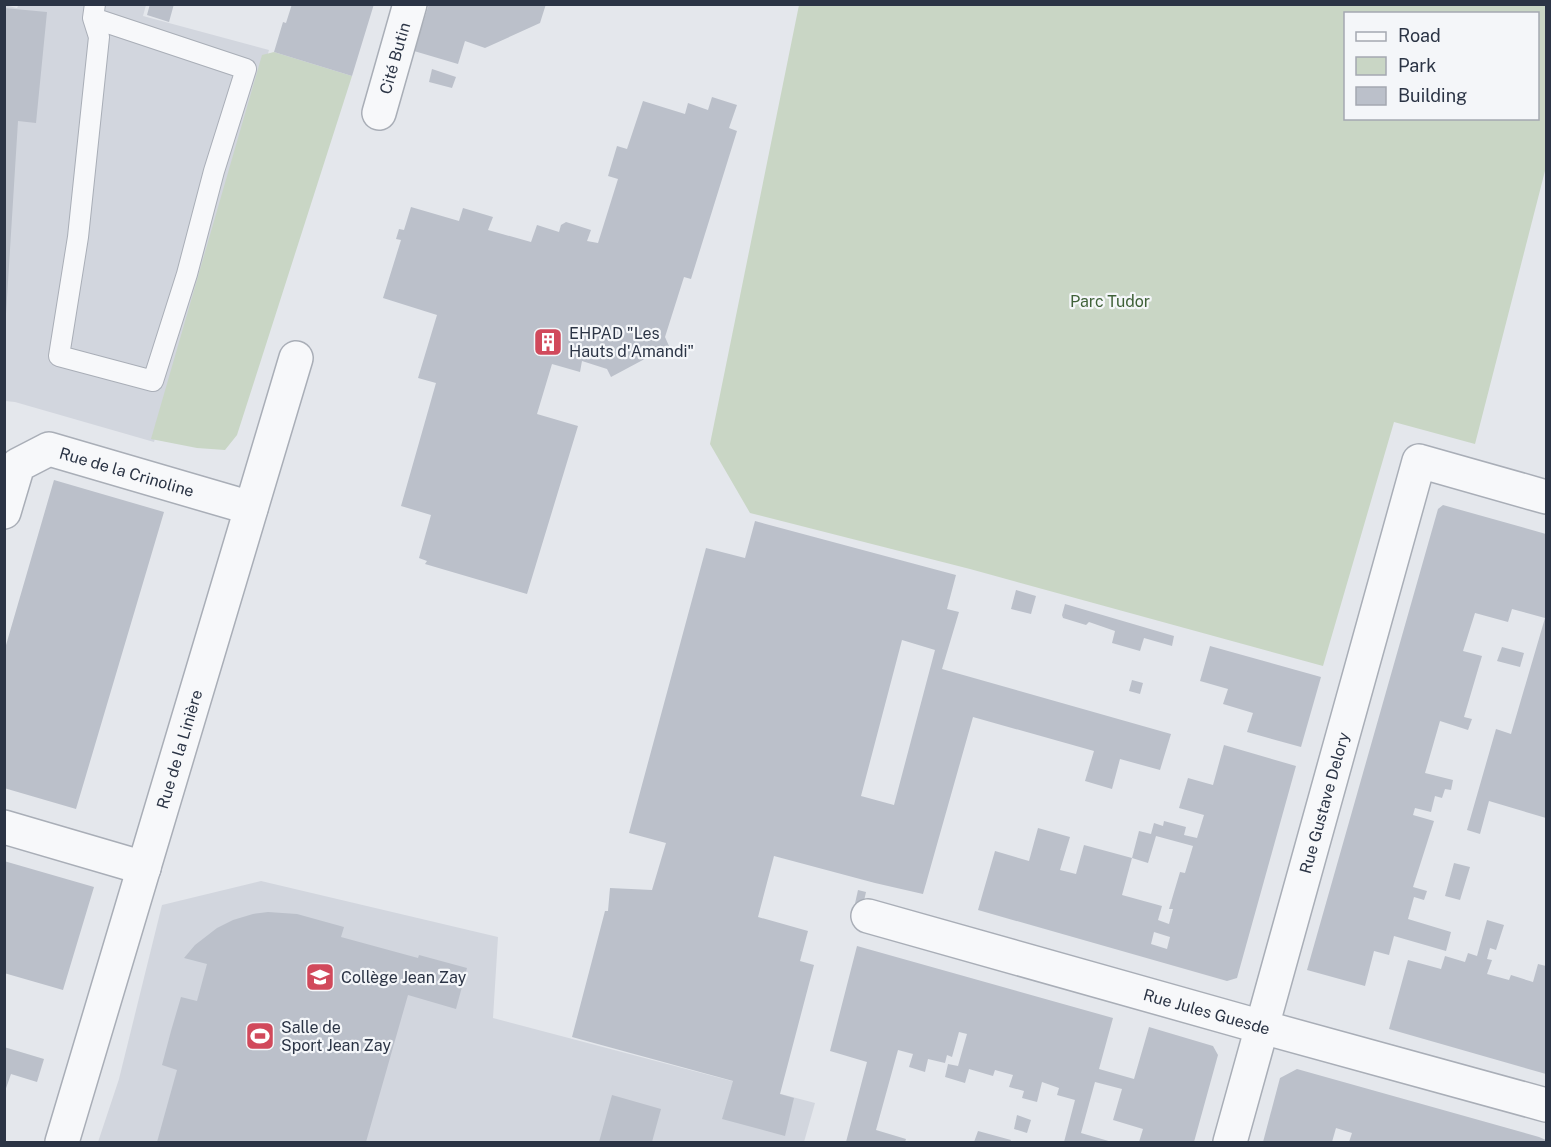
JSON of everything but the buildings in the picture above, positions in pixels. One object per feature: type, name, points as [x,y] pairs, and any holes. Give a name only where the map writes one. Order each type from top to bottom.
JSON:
[{"type":"street","name":"Cité Butin","points":[[379,113],[410,4]]},
{"type":"street","name":"Rue de la Linière","points":[[62,1143],[296,358]]},
{"type":"street","name":"Rue de la Crinoline","points":[[4,512],[18,465],[49,449],[251,508]]},
{"type":"street","name":"Rue Gustave Delory","points":[[1230,1143],[1419,461],[1546,497]]},
{"type":"street","points":[[4,827],[144,868]]},
{"type":"street","name":"Rue Jules Guesde","points":[[868,916],[1546,1106]]},
{"type":"lane","points":[[94,11],[246,69],[214,171],[187,274],[153,381],[59,357],[78,237],[98,46],[99,36],[94,11]]},
{"type":"shaded area","points":[[19,4],[146,5],[143,16],[269,50],[154,442],[5,401],[4,5],[17,8]]},
{"type":"shaded area","name":"Collège Jean Zay","points":[[261,881],[498,937],[493,1018],[815,1103],[804,1142],[98,1142],[119,1079],[162,905]]},
{"type":"green space","name":"Parc Tudor","points":[[799,5],[1546,5],[1546,167],[1475,444],[1394,422],[1323,666],[970,569],[750,513],[710,444]]},
{"type":"green space","points":[[274,52],[352,76],[237,435],[225,450],[197,448],[151,439],[262,55]]},
{"type":"place","name":"EHPAD \"Les Hauts d'Amandi\"","points":[[548,342]]},
{"type":"place","name":"Collège Jean Zay","points":[[320,977]]},
{"type":"place","name":"Salle de Sport Jean Zay","points":[[260,1036]]}]
